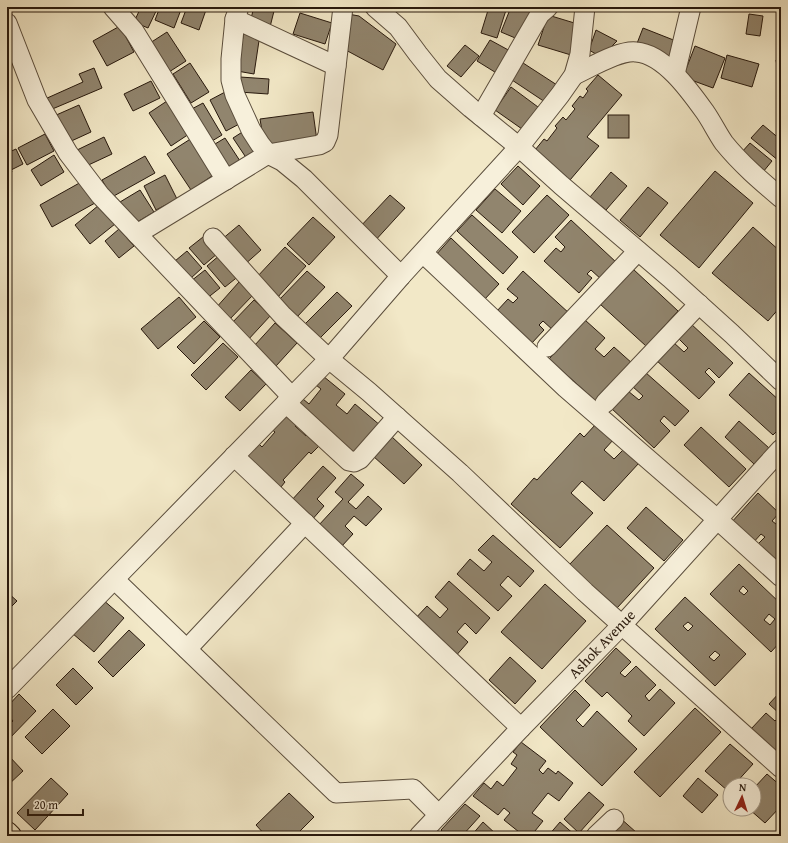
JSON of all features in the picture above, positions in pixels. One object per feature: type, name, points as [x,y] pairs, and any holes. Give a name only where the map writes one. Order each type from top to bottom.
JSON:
[{"type":"main road","points":[[7,833],[10,836]]},
{"type":"street","points":[[112,7],[134,31],[226,180]]},
{"type":"street","points":[[137,234],[268,154],[319,145],[325,142],[328,135],[343,7]]},
{"type":"street","points":[[375,7],[398,27],[438,79],[480,116],[519,147],[699,304],[781,381]]},
{"type":"street","points":[[480,116],[540,14],[548,7]]},
{"type":"street","points":[[675,74],[691,7]]},
{"type":"street","points":[[7,689],[329,359],[519,147],[574,75],[580,54],[580,8]]},
{"type":"street","points":[[336,66],[237,13],[231,59],[231,80],[235,95],[251,130],[268,154],[282,161],[304,179],[402,276]]},
{"type":"street","points":[[7,23],[37,100],[68,153],[100,195],[289,400],[349,461],[354,462],[360,459],[397,417]]},
{"type":"street","points":[[574,75],[621,53],[636,52],[653,57],[675,74],[705,112],[724,142],[751,172],[781,198]]},
{"type":"street","points":[[213,238],[283,316],[329,359],[369,392],[460,474],[622,625],[781,768]]},
{"type":"street","points":[[547,346],[638,251]]},
{"type":"street","points":[[423,253],[566,388],[717,519],[781,577]]},
{"type":"street","points":[[605,403],[699,304]]},
{"type":"street","name":"Ashok Avenue","points":[[430,829],[521,728],[622,625],[781,448]]},
{"type":"street","points":[[234,456],[521,728]]},
{"type":"street","points":[[187,649],[305,523]]},
{"type":"street","points":[[114,580],[336,793],[413,789],[430,829]]},
{"type":"street","points":[[596,836],[614,820]]},
{"type":"building","points":[[124,7],[134,7],[132,11]]},
{"type":"building","points":[[141,7],[158,7],[148,28],[134,22]]},
{"type":"building","points":[[160,7],[182,7],[174,28],[155,20]]},
{"type":"building","points":[[187,7],[207,7],[199,30],[181,23]]},
{"type":"building","points":[[254,7],[275,7],[270,27],[250,22]]},
{"type":"building","points":[[489,7],[507,7],[497,38],[481,33]]},
{"type":"building","points":[[511,7],[520,7],[531,11],[520,40],[501,32]]},
{"type":"building","points":[[738,7],[761,7],[760,10]]},
{"type":"building","points":[[300,13],[332,23],[325,44],[293,34]]},
{"type":"building","points":[[348,14],[359,16],[396,44],[383,70],[342,48]]},
{"type":"building","points":[[749,14],[763,16],[760,36],[746,34]]},
{"type":"building","points":[[548,15],[581,25],[571,55],[538,45]]},
{"type":"building","points":[[120,26],[134,52],[107,66],[93,41]]},
{"type":"building","points":[[643,28],[676,41],[670,59],[636,46]]},
{"type":"building","points":[[596,30],[617,41],[601,57],[589,50]]},
{"type":"building","points":[[244,31],[260,34],[254,74],[237,71]]},
{"type":"building","points":[[167,32],[186,61],[169,72],[150,43]]},
{"type":"building","points":[[490,40],[512,52],[498,74],[477,61]]},
{"type":"building","points":[[465,45],[479,56],[461,77],[447,66]]},
{"type":"building","points":[[695,46],[725,58],[713,88],[683,77]]},
{"type":"building","points":[[727,55],[759,64],[752,87],[721,78]]},
{"type":"building","points":[[781,59],[781,85],[780,85],[776,60]]},
{"type":"building","points":[[520,61],[557,85],[545,102],[509,78]]},
{"type":"building","points":[[190,63],[209,92],[191,103],[173,74]]},
{"type":"building","points":[[94,68],[102,88],[50,110],[45,99],[83,82],[79,74]]},
{"type":"building","points":[[598,75],[622,95],[587,137],[599,146],[570,180],[535,150],[544,139],[547,141],[557,128],[555,126],[563,117],[566,120],[575,109],[572,106],[580,96],[583,98],[588,91],[586,89]]},
{"type":"building","points":[[240,77],[269,79],[268,94],[239,92]]},
{"type":"building","points":[[151,81],[160,98],[133,111],[124,94]]},
{"type":"building","points":[[511,87],[538,107],[522,129],[495,110]]},
{"type":"building","points":[[227,91],[243,122],[226,131],[210,100]]},
{"type":"building","points":[[170,99],[192,132],[171,146],[149,113]]},
{"type":"building","points":[[203,103],[222,135],[207,144],[188,111]]},
{"type":"building","points":[[79,105],[91,132],[67,143],[54,116]]},
{"type":"building","points":[[313,112],[317,141],[265,149],[260,119]]},
{"type":"building","points":[[608,115],[629,115],[629,138],[608,138]]},
{"type":"building","points":[[763,125],[781,140],[781,158],[779,161],[751,138]]},
{"type":"building","points":[[247,129],[263,153],[249,162],[233,138]]},
{"type":"building","points":[[45,134],[54,151],[27,165],[18,148]]},
{"type":"building","points":[[104,137],[112,154],[82,168],[75,151]]},
{"type":"building","points":[[192,138],[215,174],[191,190],[167,154]]},
{"type":"building","points":[[225,138],[242,164],[228,173],[210,147]]},
{"type":"building","points":[[750,143],[772,161],[763,172],[741,153]]},
{"type":"building","points":[[16,149],[23,164],[11,170],[12,172],[7,175],[7,153]]},
{"type":"building","points":[[54,155],[64,172],[41,186],[31,170]]},
{"type":"building","points":[[145,156],[155,173],[112,197],[102,180]]},
{"type":"building","points":[[518,166],[540,186],[523,205],[501,184]]},
{"type":"building","points":[[715,171],[753,203],[699,268],[660,235]]},
{"type":"building","points":[[611,172],[627,186],[606,210],[590,197]]},
{"type":"building","points":[[165,175],[177,199],[156,210],[144,186]]},
{"type":"building","points":[[83,181],[95,203],[52,227],[40,205]]},
{"type":"building","points":[[648,187],[668,203],[640,237],[620,220]]},
{"type":"building","points":[[495,189],[521,211],[502,233],[476,210]]},
{"type":"building","points":[[140,190],[154,212],[134,224],[120,202]]},
{"type":"building","points":[[390,195],[405,208],[373,243],[358,229]]},
{"type":"building","points":[[547,195],[569,215],[534,253],[512,232]]},
{"type":"building","points":[[99,205],[115,224],[90,244],[75,225]]},
{"type":"building","points":[[472,215],[518,257],[503,274],[457,231]]},
{"type":"building","points":[[313,217],[335,237],[309,265],[287,244]]},
{"type":"building","points":[[571,220],[617,263],[602,280],[591,270],[587,274],[592,278],[579,293],[544,261],[556,248],[561,252],[565,247],[555,237]]},
{"type":"building","points":[[239,225],[261,250],[243,266],[221,240]]},
{"type":"building","points":[[753,227],[781,252],[781,306],[768,321],[712,273]]},
{"type":"building","points":[[119,229],[134,246],[119,258],[105,241]]},
{"type":"building","points":[[203,237],[218,253],[204,265],[189,248]]},
{"type":"building","points":[[451,238],[499,284],[483,301],[435,256]]},
{"type":"building","points":[[285,247],[306,266],[277,298],[256,278]]},
{"type":"building","points":[[187,251],[202,268],[190,279],[175,261]]},
{"type":"building","points":[[221,254],[240,275],[225,287],[207,266]]},
{"type":"building","points":[[633,269],[678,311],[646,346],[600,304]]},
{"type":"building","points":[[205,270],[220,288],[206,299],[191,281]]},
{"type":"building","points":[[307,271],[325,287],[297,317],[279,300]]},
{"type":"building","points":[[523,271],[570,314],[554,331],[543,321],[539,325],[544,330],[531,344],[496,312],[508,299],[513,303],[518,298],[507,289]]},
{"type":"building","points":[[239,282],[253,295],[228,321],[215,309]]},
{"type":"building","points":[[337,292],[352,306],[319,339],[304,325]]},
{"type":"building","points":[[179,297],[196,317],[158,349],[141,329]]},
{"type":"building","points":[[254,300],[271,315],[247,341],[230,325]]},
{"type":"building","points":[[585,320],[605,338],[595,349],[604,357],[614,347],[633,364],[597,402],[549,359]]},
{"type":"building","points":[[204,321],[220,337],[194,364],[177,347]]},
{"type":"building","points":[[275,323],[297,343],[276,366],[254,346]]},
{"type":"building","points":[[690,323],[733,363],[719,378],[709,368],[705,372],[715,382],[699,399],[656,360],[673,342],[684,352],[688,348],[677,337]]},
{"type":"building","points":[[223,343],[238,357],[206,390],[191,375]]},
{"type":"building","points":[[251,370],[266,384],[240,411],[225,397]]},
{"type":"building","points":[[645,372],[689,411],[675,426],[664,416],[660,421],[670,431],[654,448],[611,408],[628,391],[639,400],[643,396],[632,386]]},
{"type":"building","points":[[749,373],[781,402],[781,427],[773,435],[729,395]]},
{"type":"building","points":[[323,376],[345,394],[336,405],[347,414],[355,404],[381,426],[353,458],[295,409],[303,399],[309,404],[321,389],[316,385]]},
{"type":"building","points":[[288,411],[299,421],[295,426],[306,436],[310,431],[322,443],[311,454],[309,452],[283,480],[285,482],[277,492],[242,460],[258,443],[262,447],[275,432],[271,429]]},
{"type":"building","points":[[739,421],[769,448],[754,464],[725,437]]},
{"type":"building","points":[[596,424],[614,439],[604,450],[614,459],[624,449],[639,463],[604,501],[582,481],[571,493],[593,513],[560,548],[511,504],[534,478],[537,480],[580,433],[584,437]]},
{"type":"building","points":[[701,427],[746,469],[729,487],[684,445]]},
{"type":"building","points":[[391,436],[422,465],[404,484],[373,456]]},
{"type":"building","points":[[323,466],[336,478],[317,499],[324,506],[311,521],[290,502]]},
{"type":"building","points":[[351,474],[364,485],[348,502],[356,509],[368,496],[382,509],[366,526],[354,516],[345,526],[353,534],[341,547],[318,526],[343,499],[335,492]]},
{"type":"building","points":[[758,493],[779,513],[772,521],[776,524],[781,519],[781,560],[775,566],[755,547],[765,537],[761,534],[752,544],[730,524]]},
{"type":"building","points":[[646,507],[683,540],[664,561],[627,528]]},
{"type":"building","points":[[607,525],[654,568],[617,608],[569,565]]},
{"type":"building","points":[[493,535],[534,571],[520,587],[508,576],[500,585],[512,596],[498,611],[457,574],[470,559],[484,571],[492,562],[478,550]]},
{"type":"building","points":[[739,564],[781,604],[781,641],[771,652],[710,594]],"holes":[[[743,586],[748,591],[744,595],[739,591]],[[769,614],[775,619],[770,625],[764,620]]]},
{"type":"building","points":[[449,581],[490,618],[476,634],[465,623],[457,632],[468,642],[454,658],[413,621],[427,606],[440,618],[448,609],[435,597]]},
{"type":"building","points":[[545,584],[586,621],[542,669],[501,632]]},
{"type":"building","points":[[7,592],[17,601],[7,611]]},
{"type":"building","points":[[685,597],[746,654],[715,686],[655,629]],"holes":[[[688,622],[693,626],[688,631],[683,626]],[[715,651],[720,655],[714,661],[709,657]]]},
{"type":"building","points":[[102,599],[124,618],[94,652],[72,633]]},
{"type":"building","points":[[129,630],[145,645],[113,677],[98,662]]},
{"type":"building","points":[[616,648],[631,662],[620,673],[625,677],[636,666],[656,685],[645,696],[649,701],[660,689],[675,703],[644,736],[628,721],[632,716],[607,692],[602,697],[585,681]]},
{"type":"building","points":[[510,657],[536,681],[515,704],[489,680]]},
{"type":"building","points":[[73,668],[93,688],[76,705],[56,685]]},
{"type":"building","points":[[575,690],[590,705],[576,720],[583,727],[597,711],[637,749],[602,786],[540,727]]},
{"type":"building","points":[[781,691],[781,715],[769,704]]},
{"type":"building","points":[[19,694],[36,711],[7,741],[7,727],[13,721],[7,714],[7,707]]},
{"type":"building","points":[[695,708],[721,732],[660,797],[634,772]]},
{"type":"building","points":[[53,709],[70,726],[42,754],[25,737]]},
{"type":"building","points":[[766,713],[775,721],[781,715],[781,746],[775,752],[751,729]]},
{"type":"building","points":[[521,742],[546,761],[539,770],[543,774],[548,768],[556,774],[558,771],[573,783],[559,801],[548,793],[532,813],[543,821],[531,836],[524,836],[504,820],[510,813],[504,808],[498,815],[473,796],[484,783],[491,789],[497,781],[503,786],[517,768],[511,764],[517,755],[513,752]]},
{"type":"building","points":[[730,744],[753,764],[741,777],[722,777],[722,786],[705,771]]},
{"type":"building","points":[[8,755],[23,771],[7,786],[7,756]]},
{"type":"building","points":[[767,774],[781,786],[781,806],[765,823],[758,817],[762,817],[762,779]]},
{"type":"building","points":[[51,778],[68,794],[35,830],[17,813]]},
{"type":"building","points":[[698,778],[718,795],[702,813],[683,796]]},
{"type":"building","points":[[589,792],[604,805],[579,833],[564,819]]},
{"type":"building","points":[[289,793],[314,817],[295,836],[266,836],[256,825]]},
{"type":"building","points":[[465,804],[480,816],[462,836],[447,836],[441,830]]},
{"type":"building","points":[[619,817],[637,833],[634,836],[612,836],[606,831]]},
{"type":"building","points":[[483,822],[497,835],[496,836],[471,836]]},
{"type":"building","points":[[560,822],[576,836],[548,836]]},
{"type":"building","points":[[684,831],[690,836],[680,836]]}]
